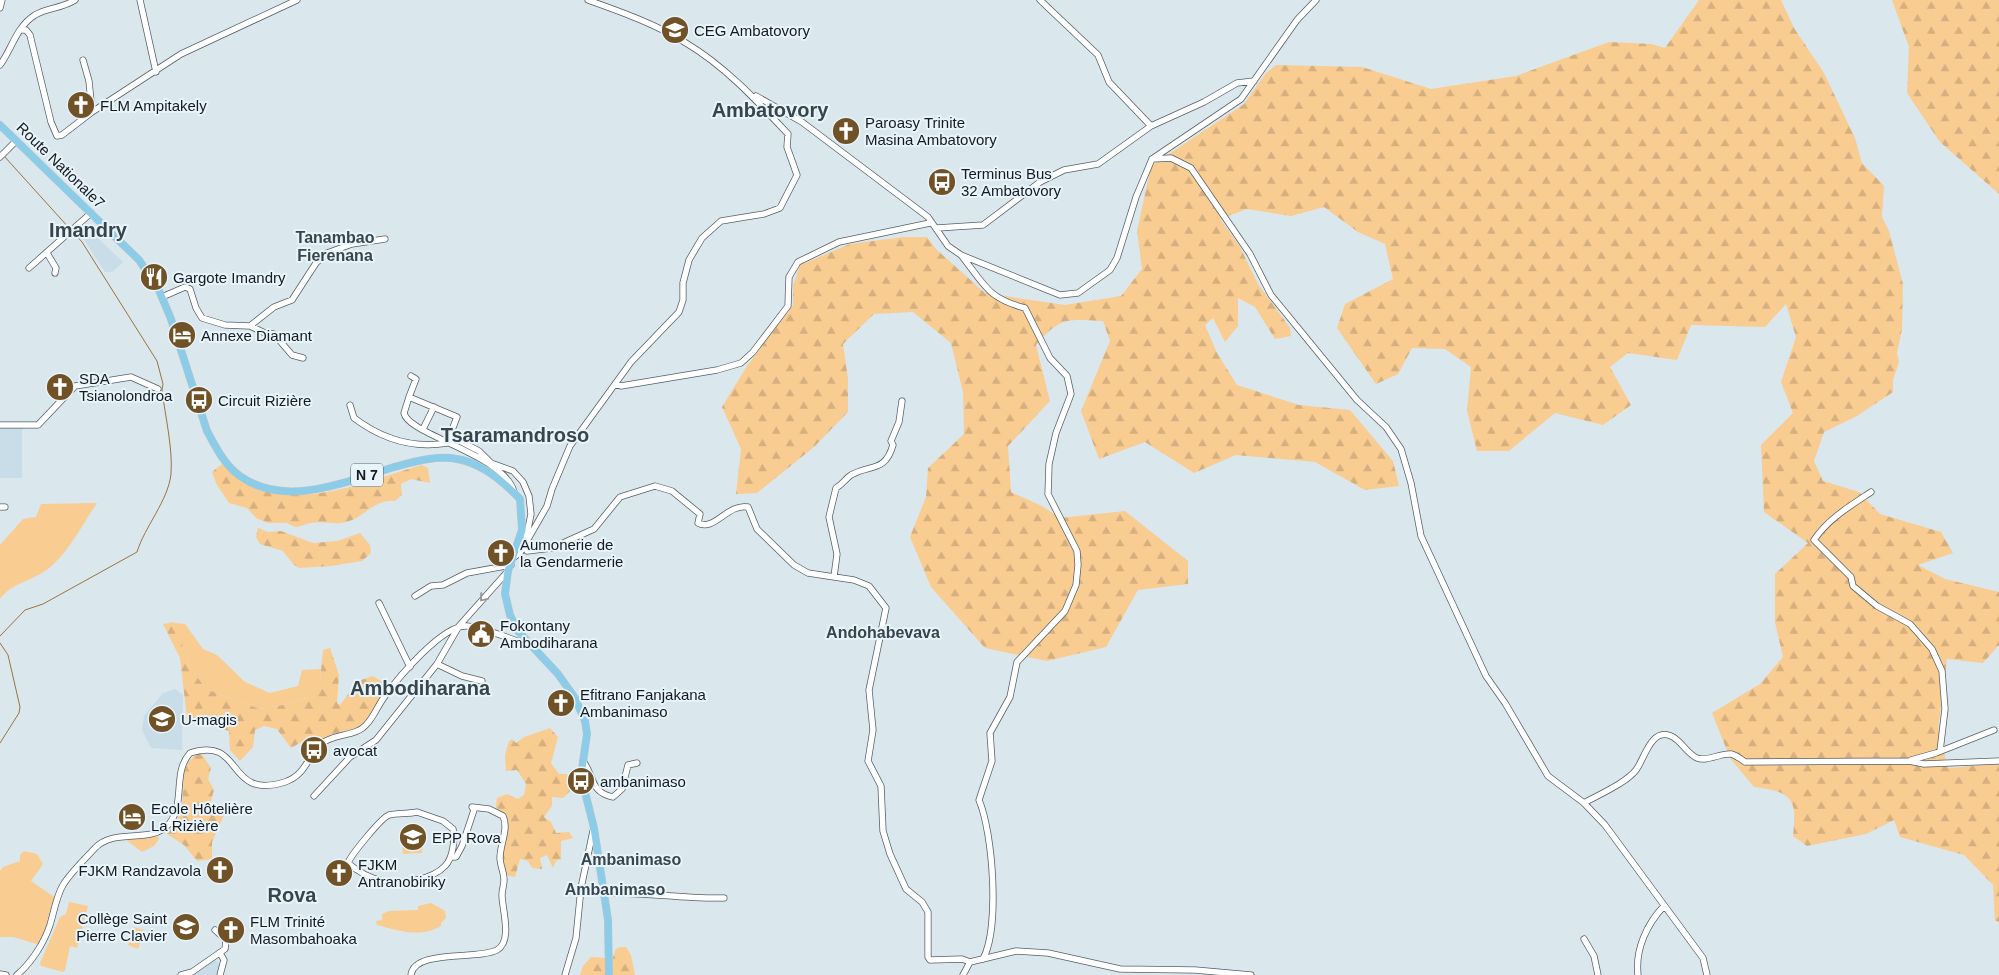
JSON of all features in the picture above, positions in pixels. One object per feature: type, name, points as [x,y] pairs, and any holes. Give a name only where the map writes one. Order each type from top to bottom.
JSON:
[{"type":"main road","name":"Route Nationale7","points":[[0,125],[139,260],[162,297],[207,430],[227,463],[239,476],[254,484],[270,489],[302,491],[318,489],[405,464],[438,458],[455,458],[474,464],[488,472],[514,493]]},
{"type":"main road","points":[[514,493],[520,500],[522,544],[510,568],[505,594],[507,606],[517,630],[558,674],[578,704],[585,721],[587,734],[582,787],[594,828],[610,930],[607,961],[609,975]]},
{"type":"street","points":[[0,8],[2,0]]},
{"type":"street","points":[[0,66],[12,41],[36,14],[69,4],[75,0]]},
{"type":"street","points":[[140,0],[156,72]]},
{"type":"street","points":[[21,30],[26,30],[30,34],[51,122],[57,136],[62,135],[92,112],[181,54],[297,0]]},
{"type":"street","points":[[588,0],[655,26],[686,42],[750,92],[802,122],[928,217],[930,223],[937,228],[948,246],[961,255],[1060,295],[1078,293],[1110,270],[1117,258],[1136,197],[1152,159],[1241,99],[1297,20],[1316,0]]},
{"type":"street","points":[[1040,0],[1098,55],[1110,82],[1151,126]]},
{"type":"street","points":[[83,60],[89,81],[92,112]]},
{"type":"street","points":[[937,228],[983,225],[1040,182],[1064,170],[1098,164],[1151,126],[1204,102],[1236,83],[1254,81]]},
{"type":"street","points":[[522,544],[547,506],[570,446],[648,342],[679,312],[683,300],[683,283],[689,260],[702,238],[721,221],[764,214],[780,208],[789,193],[797,175],[786,147],[788,134],[750,92]]},
{"type":"street","points":[[2,155],[16,141]]},
{"type":"street","points":[[1152,159],[1171,158],[1191,168],[1250,254],[1271,295],[1358,400],[1386,427],[1401,449],[1411,483],[1421,536],[1486,676],[1505,703],[1548,776],[1584,803],[1606,825],[1703,958],[1707,975]]},
{"type":"street","points":[[29,268],[91,213]]},
{"type":"street","points":[[615,384],[621,386],[688,376],[741,363],[753,352],[788,306],[789,277],[798,262],[839,242],[930,223]]},
{"type":"street","points":[[250,326],[274,307],[292,300],[316,263],[327,252],[352,244],[385,239]]},
{"type":"street","points":[[47,254],[56,268],[55,272]]},
{"type":"street","points":[[961,255],[993,296],[1003,302],[1025,308],[1050,358],[1067,376],[1071,394],[1056,433],[1049,464],[1048,494],[1077,551],[1078,565],[1076,584],[1065,611],[1018,662],[1010,697],[990,733],[992,761],[979,800],[984,811],[990,851],[994,906],[987,951],[983,959]]},
{"type":"street","points":[[162,297],[185,287],[190,289],[196,308],[202,318],[225,325],[250,326],[265,333],[274,334],[292,355],[303,358]]},
{"type":"street","points":[[411,376],[416,379],[404,413],[405,418],[447,443],[476,456],[505,475],[512,484],[514,493]]},
{"type":"street","points":[[0,425],[38,425],[75,386],[131,377],[158,389]]},
{"type":"street","points":[[409,397],[457,417],[447,443]]},
{"type":"street","points":[[834,577],[837,554],[829,517],[836,488],[844,484],[853,474],[877,467],[890,455],[894,446],[891,441],[899,422],[902,401]]},
{"type":"street","points":[[350,405],[354,418],[382,434],[418,446],[447,443]]},
{"type":"street","points":[[423,429],[434,407]]},
{"type":"street","points":[[450,436],[479,451],[491,463],[513,471],[523,482],[529,496],[531,514],[522,544],[526,551],[552,548],[587,532],[603,521],[608,509],[620,497],[655,486],[672,491],[700,514],[698,523],[703,526],[710,525],[730,510],[741,506],[748,507],[757,529],[794,565],[808,573],[854,580],[868,586],[886,608],[869,690],[873,730],[868,761],[880,786],[883,831],[890,854],[906,889],[922,902],[928,912],[928,951],[930,960],[962,959],[970,962],[1016,951],[1048,953],[1120,969],[1195,970],[1251,975]]},
{"type":"street","points":[[1871,492],[1839,513],[1821,529],[1814,540],[1851,577],[1853,586],[1877,606],[1910,624],[1932,649],[1942,671],[1945,709],[1940,752]]},
{"type":"street","points":[[415,596],[431,586],[442,585],[467,573],[510,568]]},
{"type":"street","points":[[314,796],[350,757],[376,740],[437,664],[459,626],[510,568]]},
{"type":"street","points":[[379,603],[410,667]]},
{"type":"street","points":[[17,975],[26,966],[46,936],[63,886],[97,846],[113,837],[148,834],[162,830],[168,825],[178,805],[182,763],[190,753],[208,750],[228,756],[243,779],[254,786],[270,786],[291,779],[302,772],[317,748],[326,740],[359,730],[368,723],[384,697],[410,667],[432,644],[459,626],[468,626],[529,645]]},
{"type":"street","points":[[437,664],[462,676],[482,681]]},
{"type":"street","points":[[1909,761],[1940,752],[1994,730]]},
{"type":"street","points":[[1584,803],[1636,770],[1649,745],[1656,737],[1663,735],[1670,735],[1696,758],[1702,759],[1732,754],[1745,762],[1909,761],[1924,764],[1999,761]]},
{"type":"street","points":[[583,761],[590,769],[591,780],[602,794],[613,797],[622,789],[628,764],[637,762]]},
{"type":"street","points":[[411,975],[412,969],[422,961],[464,954],[483,955],[500,948],[504,937],[502,896],[504,877],[500,861],[505,825],[503,816],[489,809],[472,807],[474,810],[462,846],[456,857],[451,857],[445,866],[430,875],[390,883],[371,877],[348,863],[354,851],[363,844],[380,820],[388,816],[417,812],[444,821],[453,829],[451,857]]},
{"type":"street","points":[[565,975],[576,938],[581,888],[589,859],[594,828]]},
{"type":"street","points":[[604,893],[634,892],[696,898],[724,898]]},
{"type":"street","points":[[1638,975],[1637,959],[1644,937],[1653,917],[1664,906]]},
{"type":"street","points":[[215,930],[226,940],[222,951],[224,960],[220,975]]},
{"type":"street","points":[[1584,939],[1594,956],[1598,975]]},
{"type":"street","points":[[181,975],[188,974],[222,951]]},
{"type":"street","points":[[963,975],[970,962]]},
{"type":"street","points":[[0,974],[6,975]]},
{"type":"shaded area","points":[[83,224],[123,262],[112,272],[105,272],[85,241],[75,231]]},
{"type":"shaded area","points":[[0,427],[22,427],[22,478],[0,478]]},
{"type":"shaded area","name":"U-magis","points":[[175,689],[183,695],[182,750],[151,748],[142,730],[144,716],[163,693]]},
{"type":"shaded area","points":[[215,959],[220,966],[218,975],[192,975]]},
{"type":"green space","points":[[1699,0],[1781,0],[1794,28],[1824,73],[1855,138],[1862,163],[1884,186],[1882,217],[1889,231],[1903,284],[1902,329],[1897,353],[1899,362],[1893,380],[1893,392],[1857,416],[1824,432],[1814,461],[1823,481],[1859,492],[1880,514],[1941,532],[1953,553],[1918,565],[1945,579],[1999,592],[1999,645],[1983,663],[1947,659],[1938,728],[1948,768],[1999,764],[1999,923],[1995,920],[1993,885],[1964,855],[1900,837],[1894,820],[1866,834],[1807,846],[1793,836],[1794,813],[1790,799],[1777,791],[1754,787],[1730,758],[1712,713],[1760,684],[1783,657],[1775,622],[1775,574],[1808,543],[1764,512],[1761,445],[1793,413],[1781,382],[1796,337],[1786,304],[1765,327],[1691,325],[1677,360],[1628,353],[1610,367],[1631,405],[1603,425],[1555,413],[1509,451],[1477,451],[1467,411],[1471,367],[1445,349],[1412,348],[1398,374],[1376,384],[1337,328],[1345,304],[1393,279],[1385,244],[1358,232],[1324,207],[1291,216],[1247,209],[1220,219],[1239,245],[1258,284],[1290,328],[1291,336],[1275,339],[1255,307],[1238,298],[1238,326],[1225,342],[1213,318],[1205,325],[1217,353],[1237,385],[1299,405],[1350,410],[1393,461],[1399,486],[1365,490],[1315,462],[1236,455],[1194,473],[1145,442],[1099,459],[1081,411],[1110,341],[1103,321],[1072,320],[1058,325],[1051,329],[1036,345],[1050,401],[1008,446],[1011,492],[1042,506],[1060,518],[1125,511],[1188,561],[1188,584],[1138,590],[1106,647],[1047,661],[985,648],[931,587],[910,537],[926,497],[928,468],[964,434],[963,392],[951,343],[913,312],[874,314],[843,344],[848,379],[848,412],[814,447],[757,493],[736,494],[741,449],[722,407],[747,366],[793,305],[793,286],[800,265],[850,244],[903,237],[927,237],[937,250],[985,293],[1065,305],[1121,296],[1142,269],[1137,231],[1151,166],[1244,104],[1266,73],[1276,65],[1362,67],[1431,89],[1516,76],[1609,42],[1651,44],[1665,48]]},
{"type":"green space","points":[[1892,0],[1999,0],[1999,194],[1940,142],[1907,93],[1909,47]]},
{"type":"green space","points":[[222,464],[244,481],[268,491],[293,495],[344,488],[422,465],[428,468],[430,483],[411,479],[401,484],[402,495],[395,501],[379,504],[344,523],[322,522],[295,527],[287,523],[268,523],[256,518],[247,508],[229,503],[217,485],[212,472]]},
{"type":"green space","points":[[97,503],[74,540],[53,565],[15,586],[0,599],[0,545],[23,519],[36,517],[41,504]]},
{"type":"green space","points":[[258,528],[268,532],[281,531],[313,543],[337,541],[360,533],[370,545],[371,553],[362,561],[331,566],[299,568],[293,564],[283,551],[260,544],[256,537]]},
{"type":"green space","points":[[174,622],[190,667],[206,689],[259,709],[307,698],[320,681],[323,650],[330,648],[339,675],[337,703],[340,705],[358,681],[373,676],[389,686],[366,724],[357,729],[333,734],[321,741],[312,750],[303,741],[291,748],[277,729],[264,726],[255,730],[253,747],[240,761],[230,750],[229,731],[187,718],[180,658],[163,624]]},
{"type":"green space","points":[[174,623],[185,624],[203,649],[217,655],[245,682],[270,693],[298,686],[302,670],[321,669],[320,681],[307,698],[259,709],[206,689],[190,667]]},
{"type":"green space","points":[[550,728],[558,737],[551,763],[559,774],[567,774],[570,791],[563,798],[552,797],[552,806],[544,817],[551,822],[556,833],[569,832],[573,838],[561,841],[561,859],[556,861],[553,868],[547,855],[540,858],[542,869],[532,868],[528,861],[520,859],[515,877],[505,875],[502,862],[508,824],[496,807],[497,798],[507,794],[518,799],[524,795],[526,784],[517,770],[506,771],[505,755],[509,741],[512,739],[516,743],[524,737]]},
{"type":"green space","points":[[201,753],[211,768],[208,779],[214,790],[210,804],[225,807],[224,815],[212,842],[212,859],[197,861],[184,845],[167,834],[176,823],[180,813],[185,769],[193,757]]},
{"type":"green space","points":[[158,836],[159,839],[154,846],[142,852],[126,840]]},
{"type":"green space","points":[[422,845],[422,853],[403,854],[402,846]]},
{"type":"green space","points":[[24,851],[37,854],[43,864],[31,881],[57,899],[40,945],[13,937],[0,937],[0,871],[3,867],[20,861],[20,855]]},
{"type":"green space","points":[[69,902],[88,906],[77,948],[70,946],[63,972],[41,966],[40,963],[60,917],[66,914]]},
{"type":"green space","points":[[431,903],[445,911],[446,918],[441,923],[441,926],[433,930],[418,933],[377,925],[376,921],[382,920],[382,914],[389,911],[418,910],[418,906]]},
{"type":"green space","points":[[134,927],[144,930],[138,949],[128,945]]},
{"type":"green space","points":[[626,947],[631,955],[635,975],[613,975],[613,959],[616,949]]},
{"type":"green space","points":[[591,957],[606,958],[607,975],[580,975],[583,966]]},
{"type":"waterway","points":[[4,156],[70,229]]},
{"type":"waterway","points":[[0,636],[25,610],[43,604],[137,552],[166,494],[171,474],[171,454],[162,390],[163,384],[157,361],[82,242],[73,232]]},
{"type":"waterway","points":[[0,643],[8,655],[20,707],[19,713],[0,743]]},
{"type":"place","name":"CEG Ambatovory","points":[[675,30]]},
{"type":"place","name":"FLM Ampitakely","points":[[81,105]]},
{"type":"place","name":"Paroasy Trinite Masina Ambatovory","points":[[846,131]]},
{"type":"place","name":"Terminus Bus 32 Ambatovory","points":[[942,182]]},
{"type":"place","name":"Gargote Imandry","points":[[154,277]]},
{"type":"place","name":"Annexe Diamant","points":[[182,335]]},
{"type":"place","name":"SDA Tsianolondroa","points":[[60,387]]},
{"type":"place","name":"Circuit Rizière","points":[[199,400]]},
{"type":"place","name":"Aumonerie de la Gendarmerie","points":[[501,553]]},
{"type":"place","name":"Fokontany Ambodiharana","points":[[481,634]]},
{"type":"place","name":"Efitrano Fanjakana Ambanimaso","points":[[561,703]]},
{"type":"place","name":"U-magis","points":[[162,719]]},
{"type":"place","name":"avocat","points":[[314,750]]},
{"type":"place","name":"ambanimaso","points":[[581,781]]},
{"type":"place","name":"Ecole Hôtelière La Rizière","points":[[132,817]]},
{"type":"place","name":"EPP Rova","points":[[413,837]]},
{"type":"place","name":"FJKM Randzavola","points":[[220,870]]},
{"type":"place","name":"FJKM Antranobiriky","points":[[339,873]]},
{"type":"place","name":"Collège Saint Pierre Clavier","points":[[186,927]]},
{"type":"place","name":"FLM Trinité Masombahoaka","points":[[231,930]]},
{"type":"district","name":"Ambatovory","points":[[770,110]]},
{"type":"district","name":"Imandry","points":[[88,230]]},
{"type":"district","name":"Tanambao Fierenana","points":[[335,246]]},
{"type":"district","name":"Tsaramandroso","points":[[515,435]]},
{"type":"district","name":"Andohabevava","points":[[883,632]]},
{"type":"district","name":"Ambodiharana","points":[[420,688]]},
{"type":"district","name":"Ambanimaso","points":[[631,859]]},
{"type":"district","name":"Ambanimaso","points":[[615,889]]},
{"type":"district","name":"Rova","points":[[292,895]]}]
